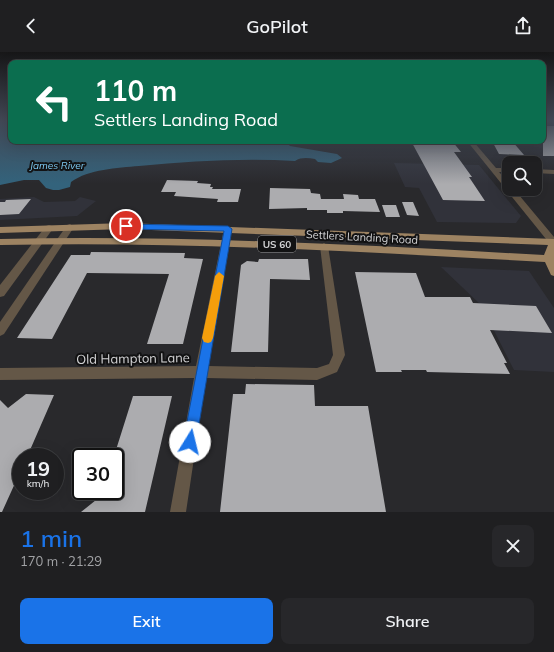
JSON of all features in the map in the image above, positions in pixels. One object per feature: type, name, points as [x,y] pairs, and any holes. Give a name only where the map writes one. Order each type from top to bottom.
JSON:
[{"type":"main road","name":"Settlers Landing Road","points":[[0,230],[126,226],[554,242]]},
{"type":"main road","name":"Settlers Landing Road","points":[[0,242],[40,240],[132,240],[324,246],[551,258]]},
{"type":"main road","points":[[554,242],[551,258],[554,272]]},
{"type":"street","points":[[472,144],[502,180]]},
{"type":"street","points":[[494,170],[502,170]]},
{"type":"street","points":[[542,171],[554,172]]},
{"type":"street","points":[[515,196],[554,242]]},
{"type":"street","points":[[0,331],[70,227]]},
{"type":"street","points":[[0,293],[49,228]]},
{"type":"street","points":[[178,512],[201,372],[228,229]]},
{"type":"street","name":"Old Hampton Lane","points":[[0,374],[201,372],[317,374],[332,368],[339,355],[324,246]]},
{"type":"shaded area","points":[[394,163],[479,165],[502,193],[502,196],[505,196],[521,216],[516,223],[437,222],[419,188],[405,187]]},
{"type":"shaded area","points":[[34,197],[44,202],[75,201],[80,197],[96,201],[77,216],[0,220],[0,199]]},
{"type":"shaded area","points":[[441,267],[529,271],[554,308],[554,372],[514,370],[481,305]]},
{"type":"water","name":"James River","points":[[0,141],[8,141],[8,144],[288,144],[290,146],[337,154],[342,158],[331,163],[318,162],[315,159],[305,158],[295,161],[198,161],[113,169],[86,174],[71,182],[70,187],[59,190],[46,188],[39,180],[24,180],[0,185]]},
{"type":"building","points":[[546,141],[554,141],[554,156],[543,156],[543,144],[546,144]]},
{"type":"building","points":[[413,144],[454,144],[461,152],[454,152],[472,177],[469,177],[485,201],[443,200]]},
{"type":"building","points":[[494,144],[515,144],[524,155],[499,154]]},
{"type":"building","points":[[167,180],[198,181],[197,183],[211,184],[210,187],[213,187],[212,189],[241,189],[238,202],[217,202],[218,199],[174,196],[176,192],[161,192]]},
{"type":"building","points":[[270,188],[310,189],[311,193],[320,194],[321,199],[344,199],[343,194],[358,195],[359,199],[375,199],[380,212],[343,211],[343,213],[327,213],[327,210],[307,210],[307,208],[269,209]]},
{"type":"building","points":[[31,199],[19,214],[0,215],[0,202],[5,202],[6,200]]},
{"type":"building","points":[[402,202],[413,202],[419,216],[407,215]]},
{"type":"building","points":[[382,205],[396,205],[400,217],[386,217]]},
{"type":"building","points":[[91,252],[185,253],[184,258],[203,259],[183,344],[147,344],[169,274],[87,273],[52,339],[17,338],[71,255],[90,255]]},
{"type":"building","points":[[259,259],[308,259],[310,280],[270,279],[268,352],[231,352],[241,265],[247,261],[258,262]]},
{"type":"building","points":[[355,272],[416,273],[425,297],[470,297],[473,303],[536,306],[552,333],[490,330],[507,363],[504,363],[510,374],[427,372],[426,370],[376,372]]},
{"type":"building","points":[[246,384],[314,385],[315,406],[368,406],[386,512],[220,512],[233,394],[245,394]]},
{"type":"building","points":[[26,394],[54,395],[31,448],[12,448],[12,490],[2,512],[0,512],[0,400],[8,408]]},
{"type":"building","points":[[133,396],[172,396],[145,512],[81,512],[96,500],[124,500],[124,448],[117,448]]},
{"type":"slow traffic","points":[[208,338],[219,276]]},
{"type":"route","points":[[126,226],[228,229],[201,372],[190,442]]}]
